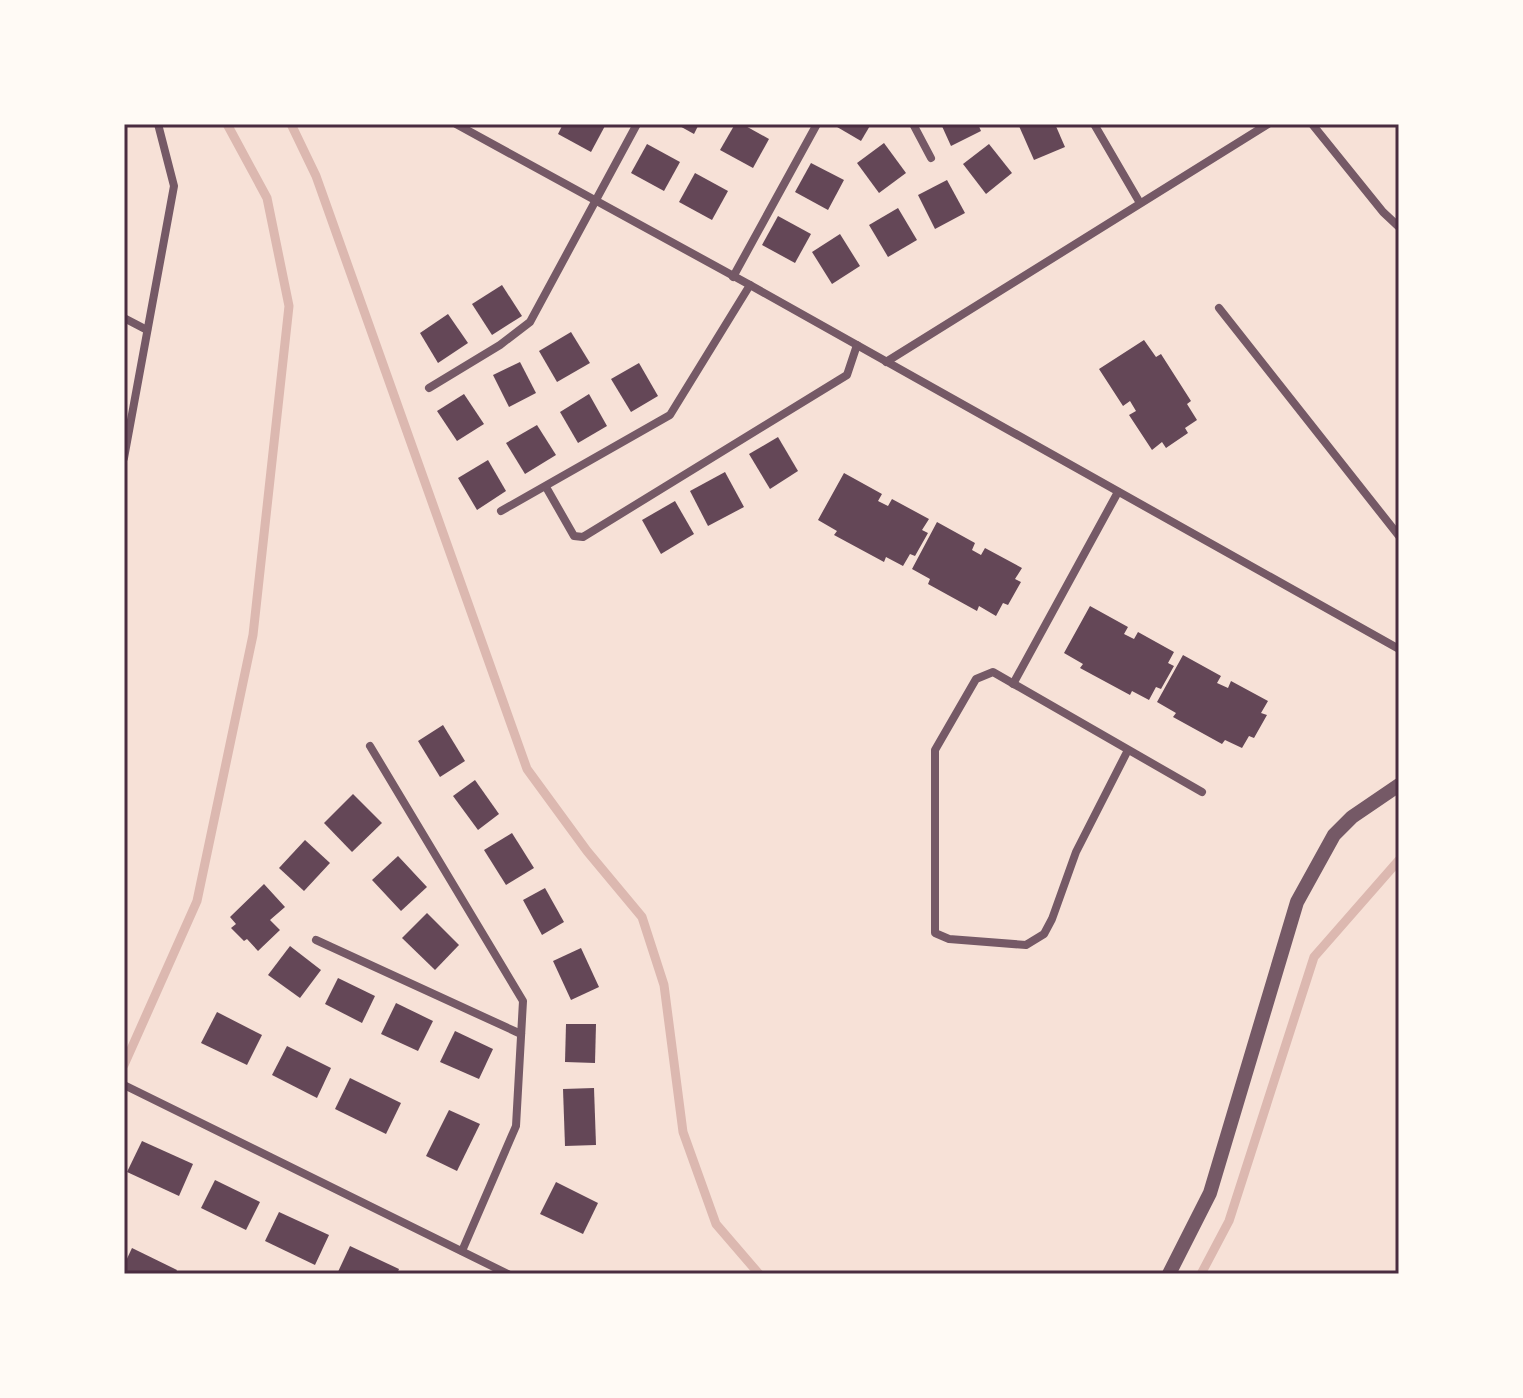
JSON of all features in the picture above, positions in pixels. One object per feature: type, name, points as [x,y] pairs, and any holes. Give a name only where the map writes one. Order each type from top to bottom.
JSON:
[{"type":"street","points":[[124,458],[174,186],[158,124]]},
{"type":"street","points":[[456,124],[468,127],[1399,649]]},
{"type":"street","points":[[429,388],[500,345],[530,322],[637,124]]},
{"type":"street","points":[[733,277],[817,124]]},
{"type":"street","points":[[913,124],[931,158]]},
{"type":"street","points":[[1094,124],[1140,203]]},
{"type":"street","points":[[886,362],[1268,124]]},
{"type":"street","points":[[1312,124],[1383,212],[1399,227]]},
{"type":"street","points":[[501,511],[670,415],[750,285]]},
{"type":"street","points":[[1219,308],[1399,536]]},
{"type":"street","points":[[124,318],[147,330]]},
{"type":"street","points":[[546,487],[574,536],[583,537],[847,375],[857,345]]},
{"type":"street","points":[[1013,684],[1118,492]]},
{"type":"street","points":[[1128,750],[1076,852],[1044,934],[1026,945],[949,939],[935,933],[935,750],[976,679],[993,672],[1202,792]]},
{"type":"street","points":[[370,746],[523,1001],[516,1126],[462,1251]]},
{"type":"street","points":[[1169,1274],[1210,1193],[1297,902],[1334,835],[1352,817],[1399,785]]},
{"type":"street","points":[[316,940],[521,1034]]},
{"type":"street","points":[[124,1085],[508,1274]]},
{"type":"building","points":[[563,124],[606,124],[591,152],[558,134]]},
{"type":"building","points":[[676,124],[699,124],[694,134]]},
{"type":"building","points":[[735,124],[742,124],[769,139],[753,168],[720,150]]},
{"type":"building","points":[[832,124],[871,124],[861,141]]},
{"type":"building","points":[[941,124],[978,124],[981,131],[951,146]]},
{"type":"building","points":[[1055,124],[1065,147],[1034,160],[1019,126]]},
{"type":"building","points":[[884,143],[906,173],[879,193],[857,163]]},
{"type":"building","points":[[647,144],[680,162],[664,191],[631,173]]},
{"type":"building","points":[[989,144],[1012,173],[986,194],[963,164]]},
{"type":"building","points":[[811,163],[844,180],[828,210],[795,192]]},
{"type":"building","points":[[695,173],[728,191],[712,220],[679,202]]},
{"type":"building","points":[[947,180],[965,213],[935,229],[918,195]]},
{"type":"building","points":[[898,208],[917,240],[888,257],[869,225]]},
{"type":"building","points":[[778,216],[811,234],[795,263],[762,245]]},
{"type":"building","points":[[840,234],[860,266],[832,284],[812,252]]},
{"type":"building","points":[[502,285],[522,316],[492,335],[472,304]]},
{"type":"building","points":[[448,314],[468,343],[438,363],[420,333]]},
{"type":"building","points":[[571,332],[590,363],[557,382],[539,351]]},
{"type":"building","points":[[1144,340],[1156,357],[1161,354],[1191,401],[1187,404],[1197,420],[1185,428],[1188,433],[1166,448],[1162,442],[1152,450],[1129,415],[1136,411],[1130,401],[1123,406],[1099,369]]},
{"type":"building","points":[[520,362],[536,393],[509,407],[493,375]]},
{"type":"building","points":[[639,363],[658,396],[631,412],[611,379]]},
{"type":"building","points":[[464,394],[484,424],[457,441],[437,411]]},
{"type":"building","points":[[589,394],[607,426],[578,443],[560,412]]},
{"type":"building","points":[[537,425],[556,455],[525,474],[506,443]]},
{"type":"building","points":[[778,437],[798,471],[770,489],[749,454]]},
{"type":"building","points":[[488,460],[506,491],[477,510],[458,478]]},
{"type":"building","points":[[725,472],[744,507],[708,526],[690,491]]},
{"type":"building","points":[[844,473],[882,494],[878,501],[888,506],[892,499],[929,519],[922,530],[928,533],[915,556],[910,554],[903,566],[886,557],[884,562],[834,535],[837,531],[818,520]]},
{"type":"building","points":[[675,501],[694,534],[661,554],[642,520]]},
{"type":"building","points":[[937,522],[975,543],[972,550],[981,555],[985,548],[1022,568],[1015,579],[1021,582],[1008,605],[1003,603],[996,616],[979,606],[977,611],[928,584],[930,579],[912,569]]},
{"type":"building","points":[[1090,606],[1128,627],[1124,634],[1134,639],[1138,632],[1174,652],[1168,663],[1174,666],[1161,689],[1156,687],[1149,700],[1132,691],[1130,695],[1080,668],[1083,664],[1064,653]]},
{"type":"building","points":[[1183,655],[1221,676],[1217,683],[1228,688],[1231,681],[1268,701],[1261,713],[1267,715],[1254,738],[1249,736],[1242,748],[1225,740],[1222,744],[1173,717],[1176,713],[1157,702]]},
{"type":"building","points":[[443,725],[465,761],[440,777],[418,741]]},
{"type":"building","points":[[475,780],[499,814],[478,830],[453,796]]},
{"type":"building","points":[[353,794],[382,823],[352,852],[324,823]]},
{"type":"building","points":[[512,833],[534,868],[506,885],[484,850]]},
{"type":"building","points":[[305,840],[330,863],[304,891],[279,868]]},
{"type":"building","points":[[398,856],[427,887],[401,911],[372,880]]},
{"type":"building","points":[[264,884],[285,907],[270,920],[280,930],[258,951],[231,928],[236,924],[230,917]]},
{"type":"building","points":[[545,888],[564,922],[542,935],[523,900]]},
{"type":"building","points":[[427,913],[459,945],[435,970],[402,938]]},
{"type":"building","points":[[290,946],[321,970],[300,998],[268,975]]},
{"type":"building","points":[[581,948],[599,987],[571,1000],[553,961]]},
{"type":"building","points":[[338,978],[375,996],[362,1023],[325,1004]]},
{"type":"building","points":[[396,1003],[433,1021],[418,1051],[381,1034]]},
{"type":"building","points":[[217,1012],[262,1035],[247,1065],[201,1043]]},
{"type":"building","points":[[566,1024],[596,1024],[595,1063],[565,1062]]},
{"type":"building","points":[[455,1031],[493,1049],[479,1079],[440,1062]]},
{"type":"building","points":[[287,1046],[331,1068],[317,1098],[272,1075]]},
{"type":"building","points":[[350,1078],[401,1103],[386,1134],[335,1109]]},
{"type":"building","points":[[594,1088],[596,1145],[565,1146],[563,1089]]},
{"type":"building","points":[[449,1110],[480,1124],[457,1171],[426,1156]]},
{"type":"building","points":[[142,1141],[193,1164],[179,1196],[127,1172]]},
{"type":"building","points":[[215,1180],[260,1202],[246,1230],[201,1208]]},
{"type":"building","points":[[556,1182],[598,1203],[583,1234],[540,1214]]},
{"type":"building","points":[[279,1212],[329,1235],[315,1265],[265,1241]]},
{"type":"building","points":[[350,1246],[399,1269],[397,1274],[337,1274]]},
{"type":"building","points":[[132,1248],[177,1270],[175,1274],[124,1274],[124,1265]]},
{"type":"waterway","points":[[124,1065],[197,901],[253,635],[289,306],[267,198],[227,124]]},
{"type":"waterway","points":[[291,124],[316,176],[527,769],[587,851],[642,917],[664,985],[683,1132],[716,1224],[759,1274]]},
{"type":"waterway","points":[[1201,1274],[1229,1221],[1314,957],[1399,860]]}]
